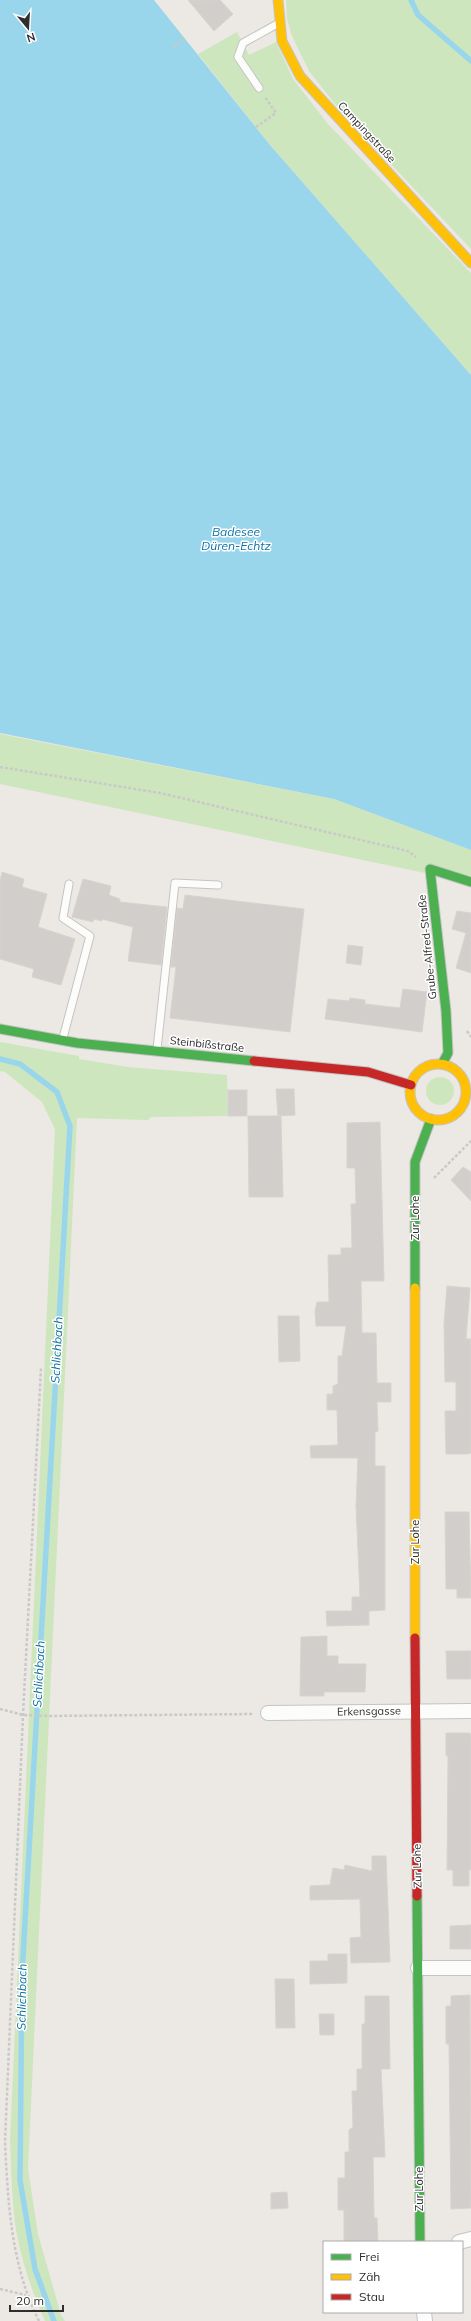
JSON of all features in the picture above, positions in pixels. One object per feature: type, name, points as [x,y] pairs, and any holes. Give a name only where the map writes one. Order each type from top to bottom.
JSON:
[{"type":"street","name":"Campingstraße","points":[[278,0],[279,23],[282,41],[300,76],[471,263]]},
{"type":"street","points":[[430,869],[471,882]]},
{"type":"street","name":"Grube-Alfred-Straße","points":[[430,869],[446,1011],[448,1053],[442,1064]]},
{"type":"street","name":"Steinbißstraße","points":[[0,1029],[62,1040],[368,1072],[411,1085]]},
{"type":"street","points":[[442,1064],[453,1068],[462,1076],[468,1101],[452,1117],[442,1120],[431,1119],[421,1114],[414,1106],[410,1096],[411,1085],[415,1076],[422,1069],[432,1065],[442,1064]]},
{"type":"street","name":"Zur Lohe","points":[[420,2241],[415,1710],[415,1162],[431,1119]]},
{"type":"street","name":"Erkensgasse","points":[[268,1713],[415,1710],[471,1711]]},
{"type":"street","points":[[418,1968],[471,1968]]},
{"type":"lane","points":[[259,88],[238,57],[243,43],[279,23]]},
{"type":"lane","points":[[157,1051],[176,883],[218,885]]},
{"type":"lane","points":[[62,1040],[90,936],[62,918],[69,884]]},
{"type":"path","points":[[174,46],[184,38]]},
{"type":"path","points":[[256,127],[276,113],[259,88]]},
{"type":"path","points":[[0,768],[176,796],[408,851],[430,869]]},
{"type":"path","points":[[415,1197],[471,1141]]},
{"type":"path","points":[[39,2321],[26,2295],[15,2249],[8,2198],[5,2142],[23,1715],[41,1368]]},
{"type":"path","points":[[0,1709],[23,1715],[48,1716],[268,1713]]},
{"type":"path","points":[[0,2289],[26,2295]]},
{"type":"green space","points":[[286,0],[471,0],[471,249],[339,109],[309,71],[292,36],[287,19]]},
{"type":"green space","points":[[237,32],[249,55],[276,42],[293,79],[328,124],[471,273],[471,375],[270,145],[198,54]]},
{"type":"green space","points":[[0,734],[334,799],[471,850],[471,876],[425,873],[0,784]]},
{"type":"green space","points":[[0,1042],[79,1056],[79,1059],[128,1067],[227,1075],[228,1116],[151,1117],[148,1120],[77,1118],[28,2169],[38,2234],[61,2315],[65,2321],[45,2321],[25,2268],[15,2222],[12,2195],[10,2141],[55,1129],[42,1102],[5,1072],[0,1071]]},
{"type":"green space","points":[[440,1077],[450,1081],[454,1091],[450,1101],[440,1105],[430,1101],[426,1091],[430,1081]]},
{"type":"water","name":"Badesee Düren-Echtz","points":[[0,0],[154,0],[270,145],[471,375],[471,850],[334,799],[0,733]]},
{"type":"building","points":[[188,0],[220,0],[233,14],[214,31]]},
{"type":"building","points":[[2,872],[24,879],[22,887],[47,894],[38,927],[75,939],[61,985],[32,977],[34,969],[0,959],[0,881]]},
{"type":"building","points":[[83,879],[111,886],[109,895],[120,899],[120,902],[167,907],[161,965],[128,961],[133,927],[102,919],[102,921],[94,919],[93,922],[72,917]]},
{"type":"building","points":[[185,895],[304,909],[290,1032],[170,1018],[176,967],[171,967],[177,908],[183,909]]},
{"type":"building","points":[[457,911],[471,913],[471,973],[456,968],[466,933],[452,929]]},
{"type":"building","points":[[348,945],[363,947],[361,965],[346,963]]},
{"type":"building","points":[[403,989],[427,992],[422,1032],[325,1019],[328,999],[349,1001],[350,998],[365,1000],[365,1004],[400,1008]]},
{"type":"building","points":[[276,1089],[294,1089],[295,1115],[278,1116]]},
{"type":"building","points":[[228,1090],[247,1090],[247,1116],[228,1116]]},
{"type":"building","points":[[248,1116],[281,1116],[283,1197],[249,1197]]},
{"type":"building","points":[[380,1122],[384,1281],[361,1281],[362,1333],[376,1333],[377,1383],[391,1383],[391,1402],[377,1402],[378,1431],[375,1432],[375,1466],[385,1466],[385,1610],[369,1611],[369,1625],[327,1626],[326,1611],[352,1611],[352,1597],[360,1597],[356,1506],[358,1458],[311,1458],[310,1446],[338,1445],[337,1410],[327,1410],[327,1394],[333,1394],[333,1386],[338,1384],[338,1356],[342,1356],[346,1326],[316,1326],[315,1311],[317,1302],[329,1302],[328,1255],[341,1255],[341,1248],[352,1248],[351,1204],[356,1204],[355,1168],[347,1168],[347,1123]]},
{"type":"building","points":[[463,1167],[471,1172],[471,1201],[451,1180]]},
{"type":"building","points":[[447,1286],[470,1288],[466,1339],[471,1339],[471,1453],[468,1454],[446,1454],[445,1411],[456,1411],[456,1382],[445,1382],[444,1324]]},
{"type":"building","points":[[278,1316],[299,1316],[300,1361],[279,1362]]},
{"type":"building","points":[[445,1512],[469,1512],[471,1598],[457,1598],[457,1589],[446,1589]]},
{"type":"building","points":[[327,1636],[327,1656],[338,1656],[338,1664],[366,1664],[365,1692],[324,1692],[324,1696],[300,1696],[301,1637]]},
{"type":"building","points":[[446,1651],[471,1651],[471,1679],[447,1679]]},
{"type":"building","points":[[446,1733],[470,1733],[471,1739],[471,1870],[469,1870],[469,1886],[453,1886],[453,1870],[447,1870],[448,1756],[446,1756]]},
{"type":"building","points":[[372,1856],[386,1856],[390,1962],[351,1963],[350,1938],[361,1937],[360,1899],[310,1900],[310,1886],[330,1885],[333,1868],[344,1870],[345,1865],[372,1871]]},
{"type":"building","points":[[471,1925],[471,1949],[450,1949],[450,1926]]},
{"type":"building","points":[[328,1954],[347,1954],[347,1983],[310,1984],[310,1961],[328,1961]]},
{"type":"building","points":[[275,1979],[294,1979],[295,2028],[276,2028]]},
{"type":"building","points":[[470,1995],[471,2208],[451,2209],[449,2044],[446,2044],[446,2006],[451,2006],[451,1996]]},
{"type":"building","points":[[365,1996],[389,1996],[390,2069],[381,2069],[385,2157],[373,2157],[374,2218],[377,2218],[378,2241],[344,2241],[344,2210],[338,2210],[338,2178],[345,2178],[345,2152],[349,2152],[349,2130],[353,2127],[352,2091],[357,2091],[357,2069],[362,2069],[362,2024],[365,2024]]},
{"type":"building","points":[[319,2014],[334,2014],[334,2035],[320,2035]]},
{"type":"building","points":[[287,2192],[288,2208],[271,2209],[271,2193]]},
{"type":"waterway","name":"Schlichbach","points":[[411,0],[418,15],[471,61]]},
{"type":"waterway","name":"Schlichbach","points":[[0,1059],[20,1064],[57,1092],[70,1126],[22,1975],[20,2180],[35,2269],[54,2321]]},
{"type":"traffic: fast","points":[[442,1064],[448,1053],[446,1011],[430,869],[471,882]]},
{"type":"traffic: fast","points":[[0,1029],[77,1043],[254,1061]]},
{"type":"traffic: fast","points":[[415,1288],[415,1162],[431,1119]]},
{"type":"traffic: fast","points":[[417,1896],[420,2241]]},
{"type":"traffic: slow","points":[[278,0],[282,41],[300,76],[471,263]]},
{"type":"traffic: slow","points":[[438,1064],[449,1066],[458,1072],[464,1081],[466,1092],[464,1103],[458,1112],[449,1118],[438,1120],[427,1118],[418,1112],[412,1103],[410,1092],[412,1081],[418,1072],[427,1066],[438,1064]]},
{"type":"traffic: slow","points":[[415,1288],[415,1638]]},
{"type":"traffic: jam","points":[[254,1061],[368,1072],[411,1085]]},
{"type":"traffic: jam","points":[[415,1638],[417,1896]]}]
